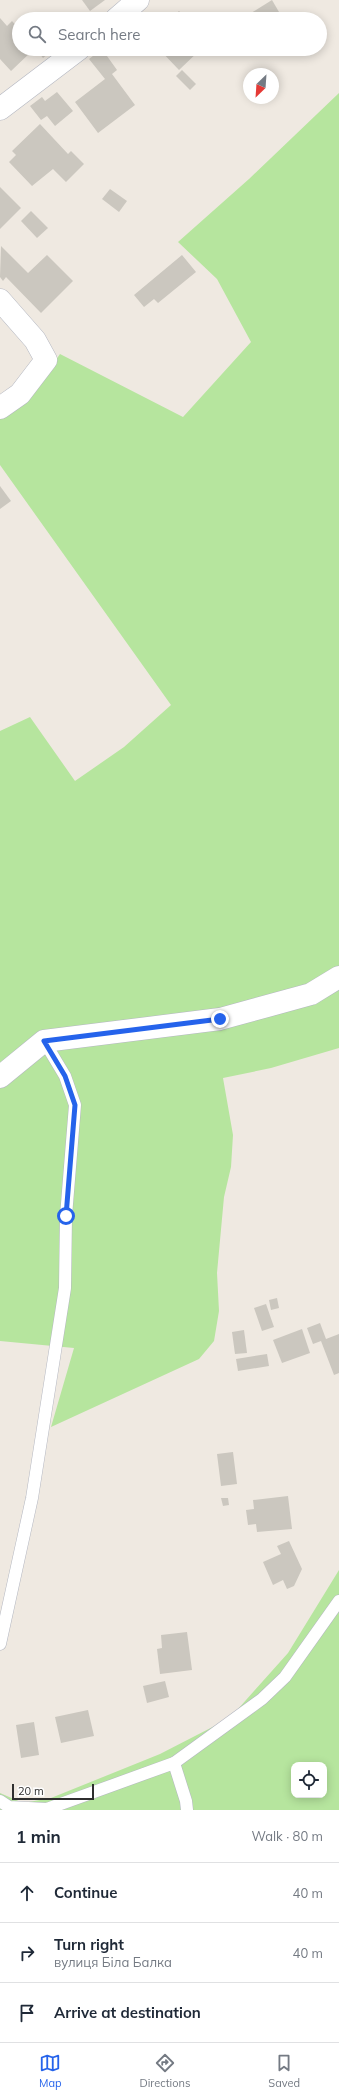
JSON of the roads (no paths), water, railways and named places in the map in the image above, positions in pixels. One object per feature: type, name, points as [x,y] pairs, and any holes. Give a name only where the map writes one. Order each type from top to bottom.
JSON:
[{"type":"street","points":[[124,12],[138,0]]},
{"type":"street","points":[[0,109],[70,56]]},
{"type":"street","points":[[0,300],[35,340],[46,360],[20,394],[0,408]]},
{"type":"street","points":[[0,1077],[44,1041],[220,1019],[311,994],[339,977]]},
{"type":"lane","points":[[0,1644],[32,1498],[65,1288],[66,1216],[75,1105],[65,1076],[44,1041]]},
{"type":"lane","points":[[0,1801],[9,1807],[47,1809],[174,1762],[262,1699],[285,1677],[339,1601]]},
{"type":"lane","points":[[174,1762],[186,1801],[187,1810]]}]
